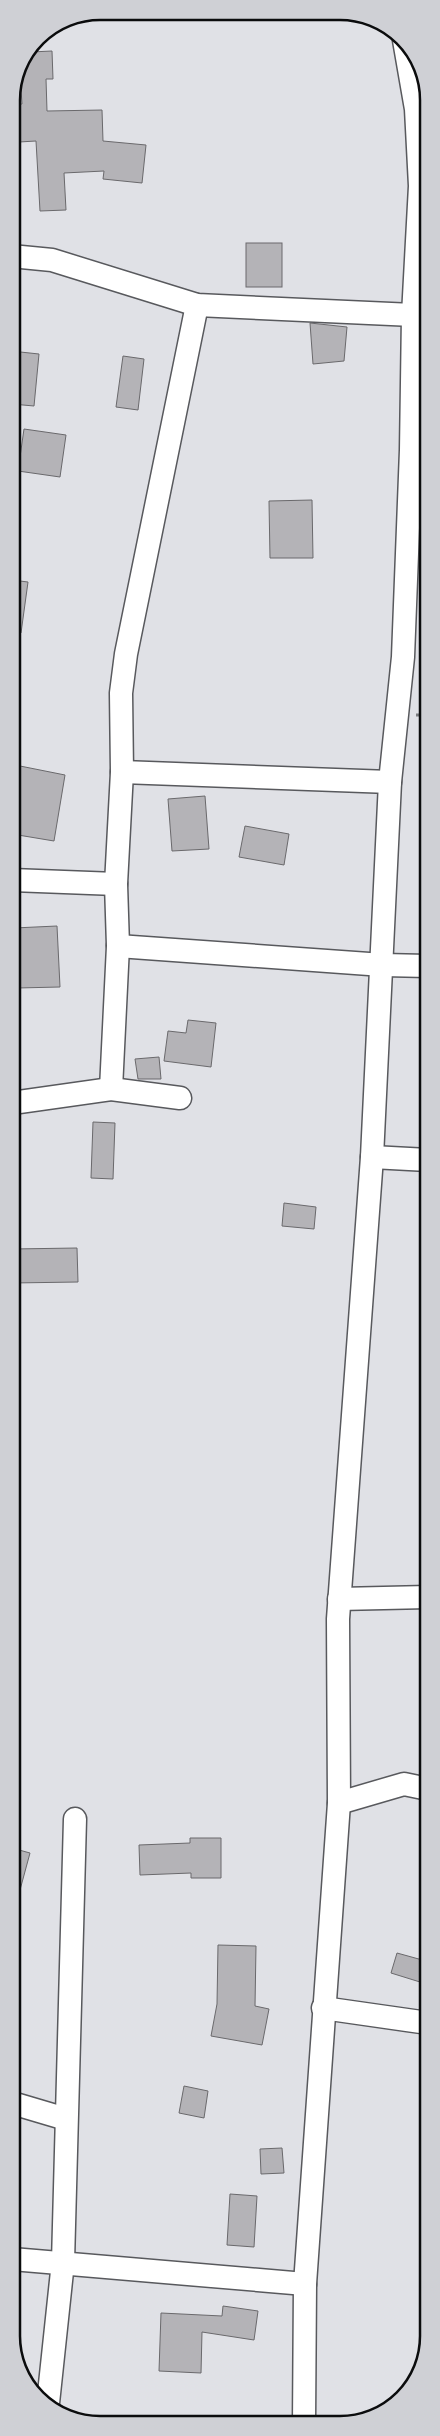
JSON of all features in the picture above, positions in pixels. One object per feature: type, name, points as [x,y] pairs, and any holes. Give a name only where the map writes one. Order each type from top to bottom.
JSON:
[{"type":"street","points":[[407,57],[420,147]]},
{"type":"street","points":[[304,2416],[305,2284],[323,2008],[340,1803],[339,1599],[372,1156],[383,965],[390,782],[402,657],[411,450],[414,315],[420,237]]},
{"type":"street","points":[[20,257],[52,260],[197,304],[414,315]]},
{"type":"street","points":[[111,1088],[118,946],[116,884],[122,772],[121,693],[126,654],[197,304]]},
{"type":"street","points":[[122,772],[390,782]]},
{"type":"street","points":[[20,880],[116,884]]},
{"type":"street","points":[[118,946],[383,965],[420,966]]},
{"type":"street","points":[[20,1102],[111,1088],[180,1098]]},
{"type":"street","points":[[372,1156],[420,1159]]},
{"type":"street","points":[[339,1599],[420,1598]]},
{"type":"street","points":[[340,1803],[404,1784],[420,1787]]},
{"type":"street","points":[[49,2397],[64,2262],[66,2120],[75,1819]]},
{"type":"street","points":[[323,2008],[420,2022]]},
{"type":"street","points":[[20,2106],[66,2120]]},
{"type":"street","points":[[20,2259],[305,2284]]},
{"type":"building","points":[[52,51],[53,79],[46,79],[47,111],[102,110],[103,141],[146,145],[142,183],[103,179],[104,171],[64,173],[66,210],[40,211],[36,141],[20,142],[21,90],[26,69],[36,52]]},
{"type":"building","points":[[246,243],[282,243],[282,287],[246,287]]},
{"type":"building","points":[[310,323],[347,327],[344,361],[313,364]]},
{"type":"building","points":[[20,352],[39,354],[34,406],[20,405]]},
{"type":"building","points":[[123,356],[144,359],[138,410],[116,407]]},
{"type":"building","points":[[24,429],[66,435],[60,477],[20,471]]},
{"type":"building","points":[[312,500],[313,558],[270,558],[269,501]]},
{"type":"building","points":[[20,581],[28,582],[20,633]]},
{"type":"building","points":[[20,766],[65,775],[54,841],[20,835]]},
{"type":"building","points":[[205,796],[209,849],[172,851],[168,799]]},
{"type":"building","points":[[245,826],[289,834],[284,865],[239,857]]},
{"type":"building","points":[[57,926],[60,987],[20,988],[20,928]]},
{"type":"building","points":[[188,1020],[216,1023],[211,1067],[164,1061],[168,1031],[186,1033]]},
{"type":"building","points":[[159,1057],[161,1079],[138,1079],[135,1059]]},
{"type":"building","points":[[93,1122],[115,1123],[113,1179],[91,1178]]},
{"type":"building","points":[[284,1203],[316,1207],[314,1229],[282,1226]]},
{"type":"building","points":[[77,1248],[78,1282],[20,1283],[20,1249]]},
{"type":"building","points":[[190,1838],[221,1838],[221,1878],[191,1878],[191,1873],[140,1875],[139,1845],[190,1843]]},
{"type":"building","points":[[20,1850],[30,1853],[20,1890]]},
{"type":"building","points":[[218,1945],[256,1946],[255,2006],[269,2009],[262,2045],[211,2036],[217,2004]]},
{"type":"building","points":[[397,1953],[420,1959],[420,1982],[391,1973]]},
{"type":"building","points":[[184,2086],[208,2091],[204,2118],[179,2113]]},
{"type":"building","points":[[282,2148],[284,2173],[261,2174],[260,2149]]},
{"type":"building","points":[[230,2194],[257,2196],[254,2247],[227,2245]]},
{"type":"building","points":[[223,2306],[258,2311],[254,2340],[202,2332],[201,2373],[159,2371],[161,2313],[222,2316]]}]
